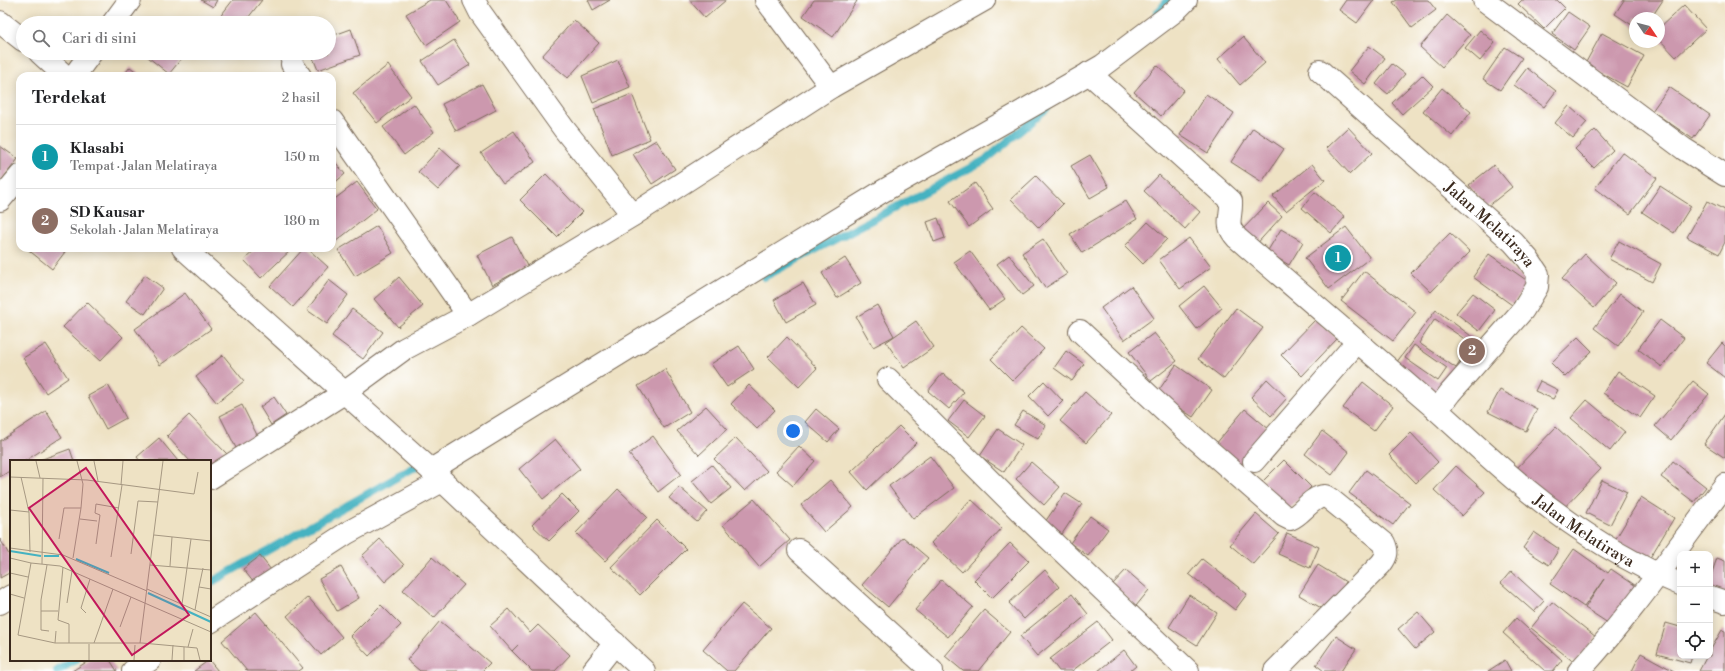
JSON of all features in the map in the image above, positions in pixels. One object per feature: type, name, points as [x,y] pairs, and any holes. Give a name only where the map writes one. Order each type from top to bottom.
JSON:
[{"type":"street","points":[[118,16],[130,0]]},
{"type":"street","points":[[474,0],[480,12],[564,129],[633,215]]},
{"type":"street","points":[[766,0],[831,87]]},
{"type":"street","points":[[211,477],[351,399],[404,349],[468,315],[633,215],[831,87],[984,0]]},
{"type":"street","points":[[211,621],[347,533],[432,472],[883,191],[1089,73],[1118,54],[1175,11],[1186,0]]},
{"type":"street","points":[[1484,0],[1677,145],[1725,175]]},
{"type":"street","points":[[0,22],[16,35]]},
{"type":"street","points":[[48,60],[61,72]]},
{"type":"street","points":[[77,72],[86,60]]},
{"type":"street","name":"Jalan Melatiraya","points":[[1320,71],[1513,242],[1528,258],[1538,274],[1537,287],[1523,310],[1473,366],[1437,410],[1520,485],[1564,519],[1624,557],[1656,574],[1677,583]]},
{"type":"street","points":[[1089,73],[1231,202],[1229,225],[1231,231],[1237,238],[1356,342],[1437,410]]},
{"type":"street","points":[[336,127],[468,315]]},
{"type":"street","points":[[0,200],[16,181]]},
{"type":"street","points":[[187,252],[432,472],[644,671]]},
{"type":"street","points":[[1080,331],[1187,431],[1284,516],[1290,519],[1295,517],[1316,498],[1325,496],[1384,543],[1387,550],[1386,557],[1381,564],[1274,671]]},
{"type":"street","points":[[1254,461],[1356,342]]},
{"type":"street","points":[[888,379],[1020,512],[1188,671]]},
{"type":"street","points":[[1579,671],[1629,614],[1656,574],[1725,485]]},
{"type":"street","points":[[799,550],[932,671]]},
{"type":"street","points":[[0,603],[10,597]]},
{"type":"street","points":[[1713,598],[1725,602]]},
{"type":"street","points":[[593,671],[615,643]]},
{"type":"street","points":[[133,671],[148,661]]},
{"type":"building","points":[[201,0],[217,0],[213,7]]},
{"type":"building","points":[[233,0],[262,0],[249,16],[220,16]]},
{"type":"building","points":[[430,0],[446,0],[460,22],[426,45],[406,14]]},
{"type":"building","points":[[588,0],[610,0],[593,10]]},
{"type":"building","points":[[689,0],[726,0],[705,18]]},
{"type":"building","points":[[814,0],[857,1],[833,37],[803,16]]},
{"type":"building","points":[[1346,0],[1374,0],[1357,23],[1339,10]]},
{"type":"building","points":[[1397,0],[1428,0],[1436,10],[1412,28],[1393,2]]},
{"type":"building","points":[[1522,0],[1557,0],[1565,8],[1544,29],[1518,4]]},
{"type":"building","points":[[1624,0],[1663,0],[1655,12],[1629,12],[1629,23],[1615,14]]},
{"type":"building","points":[[1684,5],[1706,29],[1676,57],[1665,45],[1665,22]]},
{"type":"building","points":[[1568,12],[1590,27],[1574,50],[1552,34]]},
{"type":"building","points":[[1447,15],[1470,35],[1442,67],[1420,47]]},
{"type":"building","points":[[574,20],[599,43],[568,78],[542,56]]},
{"type":"building","points":[[351,29],[360,55],[318,70],[314,60],[336,60],[336,34]]},
{"type":"building","points":[[1480,30],[1495,43],[1480,61],[1465,48]]},
{"type":"building","points":[[1602,33],[1644,56],[1627,87],[1585,64]]},
{"type":"building","points":[[1243,37],[1265,63],[1240,85],[1218,59]]},
{"type":"building","points":[[454,40],[470,65],[438,85],[422,61]]},
{"type":"building","points":[[1369,46],[1385,58],[1365,84],[1349,71]]},
{"type":"building","points":[[1505,47],[1522,58],[1500,90],[1483,79]]},
{"type":"building","points":[[152,60],[180,60],[171,72],[167,72]]},
{"type":"building","points":[[618,60],[630,87],[593,103],[582,76]]},
{"type":"building","points":[[1392,64],[1405,74],[1388,94],[1376,84]]},
{"type":"building","points":[[388,65],[411,96],[377,123],[353,93]]},
{"type":"building","points":[[1157,65],[1184,90],[1161,116],[1134,92]]},
{"type":"building","points":[[130,67],[137,72],[126,72]]},
{"type":"building","points":[[1527,68],[1556,91],[1544,107],[1514,85]]},
{"type":"building","points":[[1422,75],[1433,86],[1402,114],[1392,103]]},
{"type":"building","points":[[482,84],[496,110],[456,131],[442,104]]},
{"type":"building","points":[[1669,87],[1710,115],[1693,139],[1652,111]]},
{"type":"building","points":[[1442,88],[1471,112],[1452,136],[1423,111]]},
{"type":"building","points":[[632,94],[650,139],[612,155],[594,109]]},
{"type":"building","points":[[1206,94],[1234,113],[1208,153],[1180,135]]},
{"type":"building","points":[[414,104],[434,132],[404,155],[383,127]]},
{"type":"building","points":[[1569,106],[1587,122],[1573,138],[1555,123]]},
{"type":"building","points":[[1348,127],[1372,153],[1350,174],[1326,148]]},
{"type":"building","points":[[1253,128],[1284,149],[1262,182],[1231,162]]},
{"type":"building","points":[[1595,130],[1613,150],[1594,168],[1575,149]]},
{"type":"building","points":[[514,131],[535,162],[503,184],[481,153]]},
{"type":"building","points":[[656,140],[675,169],[652,184],[633,154]]},
{"type":"building","points":[[0,146],[16,158],[16,162],[0,182]]},
{"type":"building","points":[[440,148],[460,166],[438,190],[418,172]]},
{"type":"building","points":[[1622,152],[1657,178],[1630,214],[1595,188]]},
{"type":"building","points":[[1090,155],[1109,187],[1090,198],[1071,166]]},
{"type":"building","points":[[336,163],[345,174],[336,182]]},
{"type":"building","points":[[1312,164],[1325,180],[1286,211],[1273,196]]},
{"type":"building","points":[[1494,165],[1512,187],[1487,207],[1469,185]]},
{"type":"building","points":[[546,174],[582,212],[557,237],[520,200]]},
{"type":"building","points":[[1159,175],[1200,212],[1185,229],[1144,191]]},
{"type":"building","points":[[1036,176],[1063,204],[1039,228],[1011,199]]},
{"type":"building","points":[[357,182],[377,209],[336,241],[336,198]]},
{"type":"building","points":[[975,183],[993,209],[969,227],[950,201]]},
{"type":"building","points":[[1660,186],[1691,206],[1674,233],[1642,212]]},
{"type":"building","points":[[1315,192],[1345,217],[1331,233],[1302,208]]},
{"type":"building","points":[[1126,201],[1137,219],[1082,253],[1070,234]]},
{"type":"building","points":[[1707,201],[1725,210],[1725,242],[1719,254],[1687,237]]},
{"type":"building","points":[[1268,203],[1282,216],[1253,248],[1238,234]]},
{"type":"building","points":[[938,218],[945,238],[934,242],[927,222]]},
{"type":"building","points":[[1148,222],[1167,239],[1143,264],[1125,246]]},
{"type":"building","points":[[377,226],[393,253],[355,276],[338,250]]},
{"type":"building","points":[[1346,227],[1370,258],[1329,289],[1305,258]]},
{"type":"building","points":[[1281,229],[1303,242],[1289,265],[1267,252]]},
{"type":"building","points":[[1450,233],[1470,252],[1431,292],[1411,273]]},
{"type":"building","points":[[512,237],[527,266],[492,285],[477,255]]},
{"type":"building","points":[[1189,238],[1211,267],[1180,289],[1159,260]]},
{"type":"building","points":[[1043,239],[1067,274],[1045,288],[1022,253]]},
{"type":"building","points":[[1619,241],[1661,264],[1652,282],[1609,259]]},
{"type":"building","points":[[970,251],[1005,299],[989,310],[954,262]]},
{"type":"building","points":[[31,252],[65,252],[52,269]]},
{"type":"building","points":[[253,252],[289,252],[261,278],[244,260]]},
{"type":"building","points":[[300,252],[311,252],[328,267],[293,307],[270,286]]},
{"type":"building","points":[[1489,254],[1529,282],[1512,305],[1473,277]]},
{"type":"building","points":[[1585,254],[1616,283],[1594,308],[1562,279]]},
{"type":"building","points":[[1009,255],[1034,286],[1022,295],[997,264]]},
{"type":"building","points":[[845,258],[861,283],[837,298],[822,273]]},
{"type":"building","points":[[1364,271],[1416,312],[1393,341],[1341,301]]},
{"type":"building","points":[[145,275],[163,288],[145,314],[126,301]]},
{"type":"building","points":[[399,277],[423,306],[398,327],[374,299]]},
{"type":"building","points":[[329,280],[348,295],[327,324],[307,310]]},
{"type":"building","points":[[803,283],[816,305],[786,322],[774,300]]},
{"type":"building","points":[[1131,286],[1154,318],[1124,340],[1101,308]]},
{"type":"building","points":[[1204,286],[1222,308],[1197,329],[1179,306]]},
{"type":"building","points":[[185,293],[211,329],[160,365],[135,329]]},
{"type":"building","points":[[1473,293],[1495,310],[1479,331],[1456,313]]},
{"type":"building","points":[[1620,294],[1643,312],[1618,346],[1594,328]]},
{"type":"building","points":[[87,302],[123,337],[100,361],[63,327]]},
{"type":"building","points":[[877,305],[894,336],[873,347],[856,317]]},
{"type":"building","points":[[1236,308],[1263,328],[1224,379],[1198,359]]},
{"type":"building","points":[[352,309],[383,332],[363,359],[332,336]]},
{"type":"building","points":[[1436,310],[1482,344],[1440,401],[1393,367]],"holes":[[[1435,319],[1472,344],[1456,368],[1419,343]],[[1414,345],[1447,368],[1438,381],[1405,358]]]},
{"type":"building","points":[[1316,319],[1337,339],[1302,376],[1281,355]]},
{"type":"building","points":[[1660,320],[1684,338],[1662,367],[1638,349]]},
{"type":"building","points":[[916,321],[934,347],[904,368],[886,342]]},
{"type":"building","points":[[1021,328],[1044,349],[1013,381],[991,359]]},
{"type":"building","points":[[1154,333],[1177,361],[1151,381],[1129,352]]},
{"type":"building","points":[[787,337],[817,368],[799,387],[768,357]]},
{"type":"building","points":[[1578,337],[1592,351],[1565,377],[1551,363]]},
{"type":"building","points":[[1722,343],[1725,346],[1725,378],[1706,363]]},
{"type":"building","points":[[46,344],[68,378],[46,393],[23,358]]},
{"type":"building","points":[[739,346],[754,369],[727,387],[711,364]]},
{"type":"building","points":[[1066,351],[1084,364],[1072,381],[1054,368]]},
{"type":"building","points":[[223,355],[244,381],[217,403],[196,377]]},
{"type":"building","points":[[1176,365],[1212,390],[1193,417],[1157,393]]},
{"type":"building","points":[[665,369],[690,412],[664,428],[638,386]]},
{"type":"building","points":[[1618,371],[1655,396],[1640,418],[1603,393]]},
{"type":"building","points":[[943,373],[964,392],[949,409],[928,391]]},
{"type":"building","points":[[1267,379],[1287,398],[1271,416],[1251,397]]},
{"type":"building","points":[[1044,381],[1063,401],[1048,416],[1029,396]]},
{"type":"building","points":[[1540,381],[1558,390],[1553,399],[1535,391]]},
{"type":"building","points":[[1693,381],[1709,394],[1671,440],[1655,426]]},
{"type":"building","points":[[1363,382],[1393,406],[1374,431],[1343,408]]},
{"type":"building","points":[[108,385],[126,418],[106,429],[88,396]]},
{"type":"building","points":[[749,385],[775,410],[757,429],[731,404]]},
{"type":"building","points":[[1500,390],[1537,409],[1526,431],[1488,412]]},
{"type":"building","points":[[1085,392],[1111,415],[1086,443],[1060,421]]},
{"type":"building","points":[[274,397],[286,415],[271,425],[260,407]]},
{"type":"building","points":[[964,400],[985,416],[969,437],[948,421]]},
{"type":"building","points":[[1587,400],[1625,432],[1610,451],[1571,418]]},
{"type":"building","points":[[242,405],[258,437],[236,448],[220,416]]},
{"type":"building","points":[[706,406],[727,429],[699,455],[677,431]]},
{"type":"building","points":[[816,409],[839,429],[828,442],[805,422]]},
{"type":"building","points":[[1245,409],[1270,430],[1240,466],[1215,445]]},
{"type":"building","points":[[46,411],[62,437],[27,460],[10,460],[10,471],[0,477],[0,441]]},
{"type":"building","points":[[1023,411],[1046,425],[1038,439],[1014,425]]},
{"type":"building","points":[[1725,414],[1725,458],[1704,444]]},
{"type":"building","points":[[189,415],[227,454],[211,469],[211,460],[189,460],[167,436]]},
{"type":"building","points":[[899,426],[916,443],[867,490],[851,472]]},
{"type":"building","points":[[1556,427],[1601,469],[1560,512],[1515,470]]},
{"type":"building","points":[[998,429],[1022,445],[1004,472],[980,456]]},
{"type":"building","points":[[1322,431],[1349,452],[1332,475],[1305,454]]},
{"type":"building","points":[[1411,433],[1438,462],[1416,483],[1389,455]]},
{"type":"building","points":[[653,436],[681,474],[658,492],[629,454]]},
{"type":"building","points":[[159,438],[177,460],[139,460],[137,457]]},
{"type":"building","points":[[736,438],[767,471],[745,491],[714,459]]},
{"type":"building","points":[[555,439],[580,469],[543,499],[519,469]]},
{"type":"building","points":[[799,446],[815,461],[793,486],[776,471]]},
{"type":"building","points":[[70,449],[74,460],[40,460]]},
{"type":"building","points":[[930,456],[954,488],[913,519],[889,486]]},
{"type":"building","points":[[1284,460],[1311,487],[1289,509],[1262,482]]},
{"type":"building","points":[[1673,461],[1706,487],[1694,502],[1661,477]]},
{"type":"building","points":[[1031,462],[1060,487],[1044,505],[1016,479]]},
{"type":"building","points":[[712,465],[731,488],[711,504],[692,481]]},
{"type":"building","points":[[1456,466],[1485,492],[1462,516],[1434,490]]},
{"type":"building","points":[[1366,470],[1410,503],[1393,525],[1349,493]]},
{"type":"building","points":[[830,480],[853,507],[824,532],[801,505]]},
{"type":"building","points":[[1602,480],[1627,492],[1610,525],[1586,513]]},
{"type":"building","points":[[679,487],[707,511],[697,522],[669,498]]},
{"type":"building","points":[[618,489],[647,517],[605,561],[576,533]]},
{"type":"building","points":[[1065,493],[1082,504],[1062,534],[1045,522]]},
{"type":"building","points":[[562,494],[579,511],[549,541],[532,525]]},
{"type":"building","points":[[1641,497],[1674,518],[1648,561],[1615,540]]},
{"type":"building","points":[[754,499],[790,540],[759,567],[723,525]]},
{"type":"building","points":[[971,499],[1002,528],[962,572],[931,543]]},
{"type":"building","points":[[1256,514],[1279,534],[1253,564],[1230,545]]},
{"type":"building","points":[[1090,516],[1108,529],[1088,556],[1070,543]]},
{"type":"building","points":[[657,520],[686,549],[640,595],[611,567]]},
{"type":"building","points":[[1534,532],[1559,549],[1549,565],[1523,548]]},
{"type":"building","points":[[1287,533],[1319,547],[1310,568],[1278,554]]},
{"type":"building","points":[[903,537],[928,558],[888,607],[862,585]]},
{"type":"building","points":[[0,539],[10,556],[10,573],[0,578]]},
{"type":"building","points":[[380,539],[404,565],[385,582],[362,556]]},
{"type":"building","points":[[1010,543],[1029,561],[992,598],[974,580]]},
{"type":"building","points":[[1574,549],[1608,573],[1611,569],[1639,588],[1614,627],[1585,608],[1604,579],[1584,607],[1550,584]]},
{"type":"building","points":[[260,556],[275,575],[258,588],[243,569]]},
{"type":"building","points":[[432,557],[464,585],[434,618],[403,590]]},
{"type":"building","points":[[1717,558],[1725,561],[1725,595],[1713,591],[1713,569]]},
{"type":"building","points":[[1202,559],[1247,594],[1235,610],[1189,574]]},
{"type":"building","points":[[1318,565],[1346,582],[1328,612],[1299,595]]},
{"type":"building","points":[[341,567],[359,598],[337,611],[319,579]]},
{"type":"building","points":[[1045,570],[1059,587],[1024,619],[1009,603]]},
{"type":"building","points":[[1126,570],[1149,590],[1136,606],[1112,585]]},
{"type":"building","points":[[1511,571],[1544,601],[1534,612],[1501,583]]},
{"type":"building","points":[[941,580],[973,607],[948,637],[915,610]]},
{"type":"building","points":[[1072,594],[1088,614],[1037,656],[1020,636]]},
{"type":"building","points":[[1189,595],[1217,613],[1197,645],[1169,627]]},
{"type":"building","points":[[308,597],[342,637],[321,655],[287,616]]},
{"type":"building","points":[[1552,602],[1596,637],[1575,663],[1531,628]]},
{"type":"building","points":[[742,604],[771,628],[734,671],[727,671],[703,650]]},
{"type":"building","points":[[381,605],[401,625],[369,656],[350,636]]},
{"type":"building","points":[[509,609],[530,633],[538,625],[570,655],[555,671],[532,671],[490,626]]},
{"type":"building","points":[[984,610],[1010,632],[978,671],[963,671],[945,656]]},
{"type":"building","points":[[256,612],[303,668],[299,671],[247,671],[222,641]]},
{"type":"building","points":[[1418,612],[1435,632],[1415,649],[1398,629]]},
{"type":"building","points":[[1516,618],[1562,660],[1553,671],[1545,671],[1503,633]]},
{"type":"building","points":[[440,621],[490,663],[482,671],[420,671],[407,660]]},
{"type":"building","points":[[1098,622],[1112,640],[1072,671],[1059,671],[1050,659]]},
{"type":"building","points":[[1666,623],[1677,626],[1677,659],[1691,659],[1690,663],[1657,654]]},
{"type":"building","points":[[1722,630],[1725,631],[1725,671],[1699,671],[1705,659],[1713,659],[1713,646]]},
{"type":"building","points":[[1336,636],[1356,649],[1341,671],[1324,671],[1316,665]]},
{"type":"building","points":[[1124,650],[1136,666],[1130,671],[1098,671]]},
{"type":"building","points":[[1641,653],[1674,671],[1632,671]]},
{"type":"building","points":[[1505,660],[1511,671],[1488,671]]},
{"type":"building","points":[[88,661],[111,661],[117,671],[72,671]]},
{"type":"building","points":[[210,661],[218,671],[194,671]]},
{"type":"waterway","points":[[1157,14],[1168,0]]},
{"type":"waterway","points":[[764,277],[987,159],[1047,108]]},
{"type":"waterway","points":[[211,582],[422,463]]},
{"type":"waterway","points":[[57,671],[74,661]]},
{"type":"place","name":"Klasabi","points":[[1338,258]]},
{"type":"place","name":"SD Kausar","points":[[1472,351]]}]
